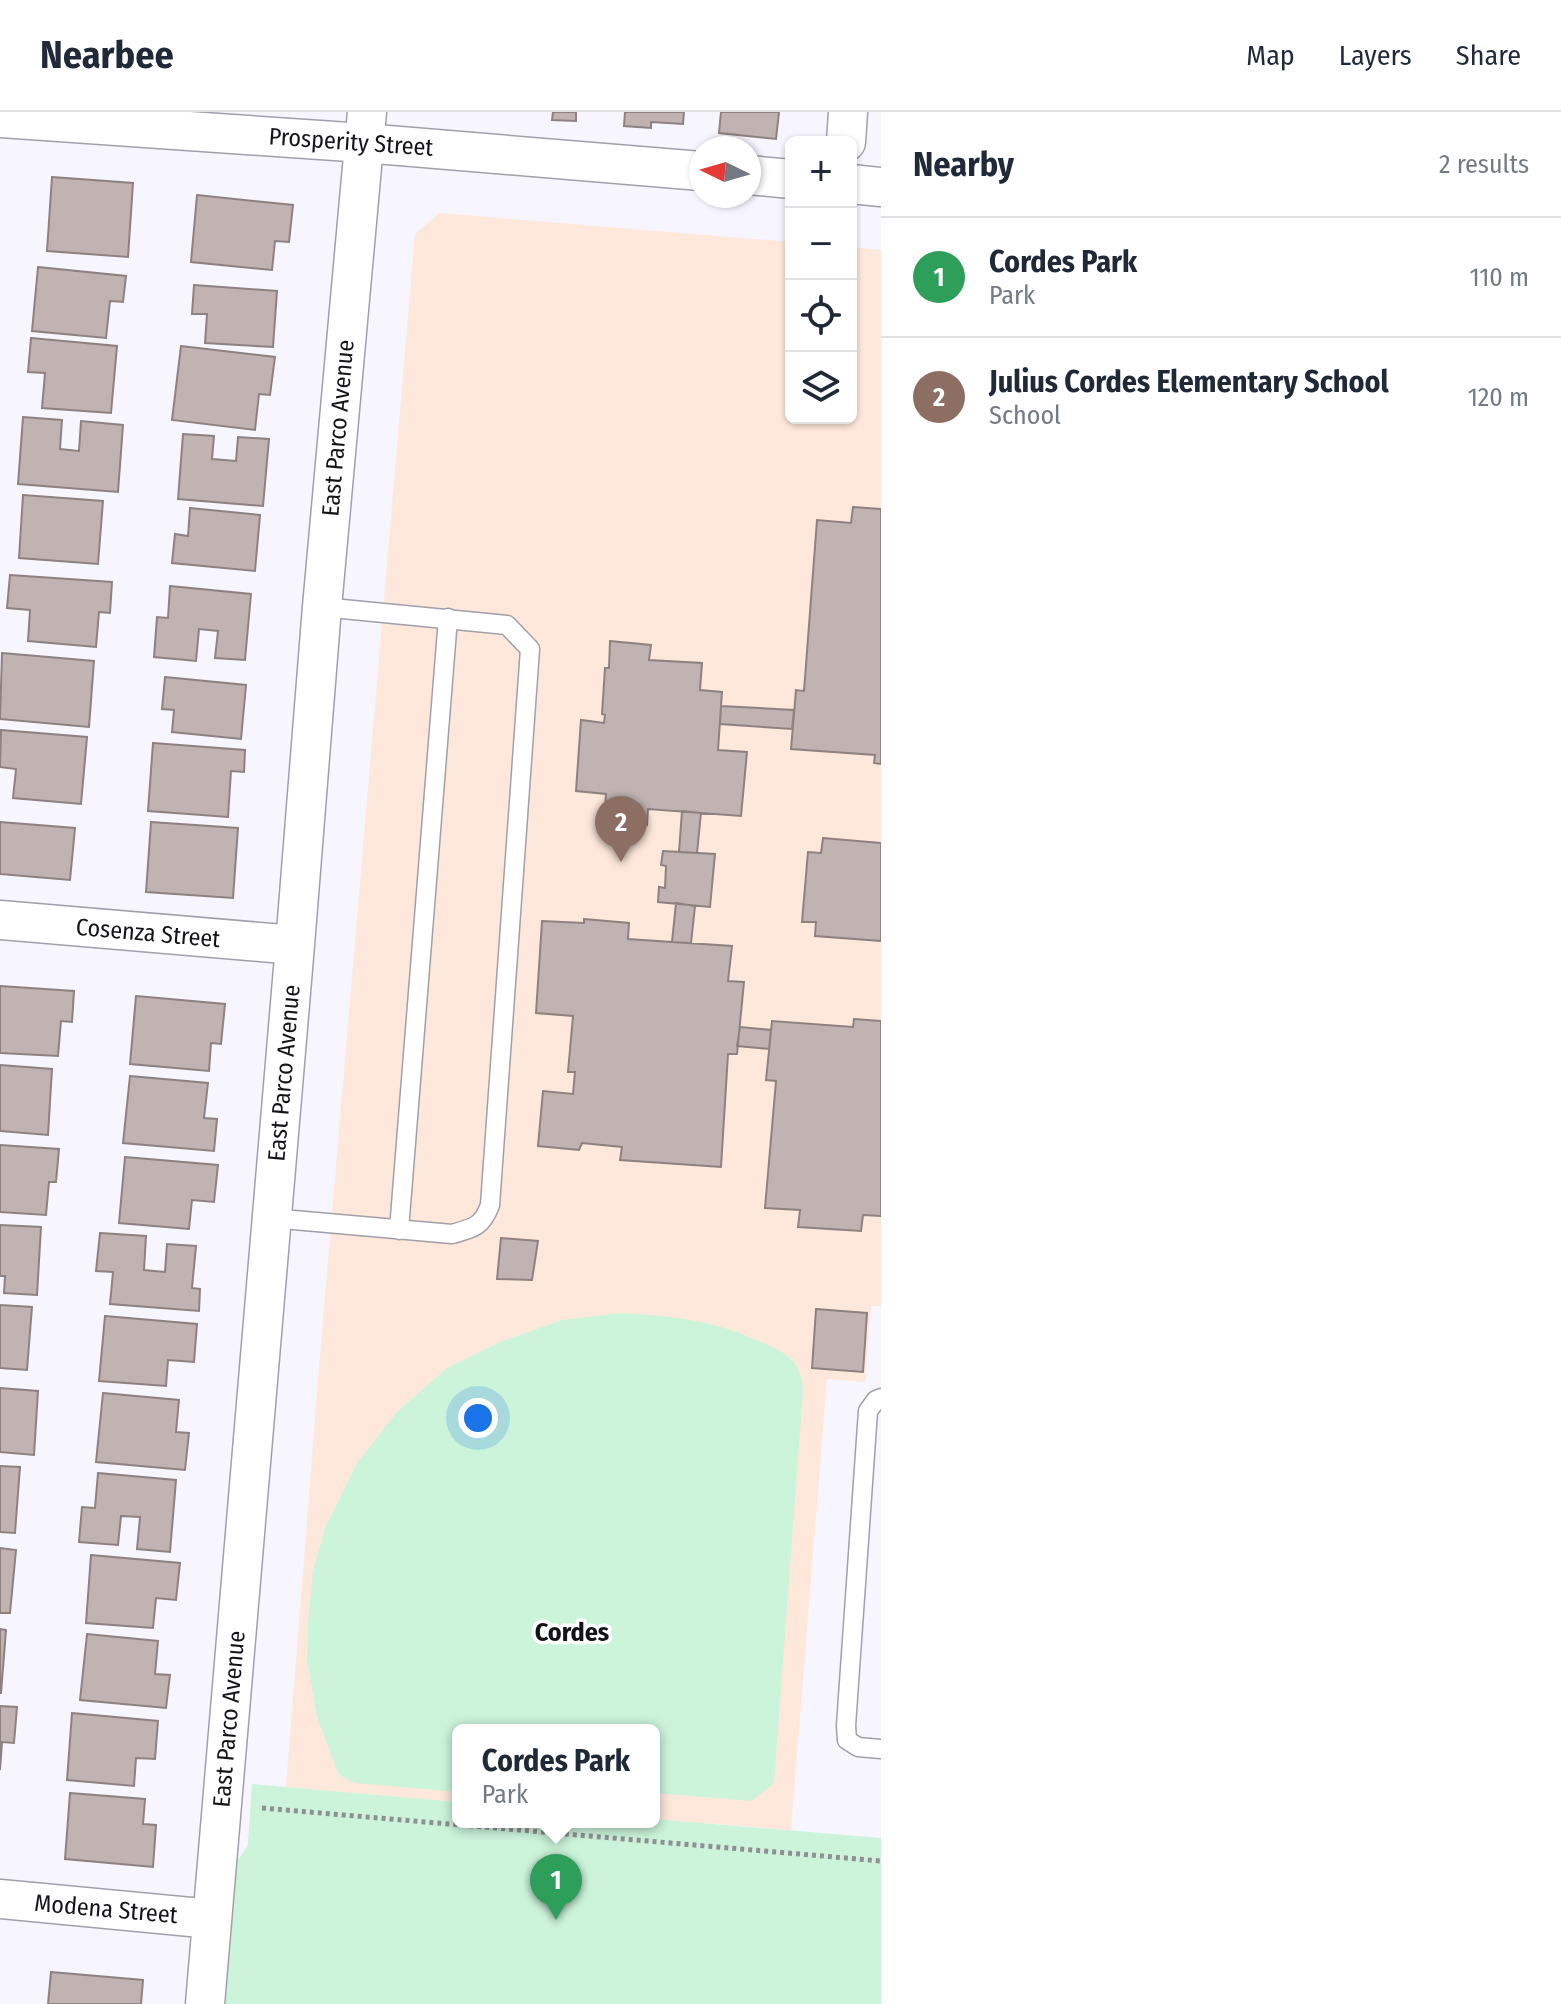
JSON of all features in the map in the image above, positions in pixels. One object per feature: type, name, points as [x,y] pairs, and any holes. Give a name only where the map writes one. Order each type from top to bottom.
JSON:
[{"type":"street","points":[[846,136],[848,112]]},
{"type":"street","name":"Prosperity Street","points":[[0,118],[366,127],[689,169]]},
{"type":"street","name":"East Parco Avenue","points":[[205,2004],[322,607],[366,127]]},
{"type":"street","points":[[761,176],[785,178]]},
{"type":"street","points":[[857,185],[881,187]]},
{"type":"street","name":"Cosenza Street","points":[[0,920],[295,945]]},
{"type":"street","name":"Modena Street","points":[[0,1899],[212,1919]]},
{"type":"lane","points":[[271,1218],[452,1234],[476,1227],[490,1205],[530,649],[507,625],[322,607]]},
{"type":"lane","points":[[399,1230],[448,618]]},
{"type":"lane","points":[[881,1398],[868,1411],[846,1726],[847,1740],[858,1747],[881,1749]]},
{"type":"path","points":[[262,1808],[452,1824]]},
{"type":"path","points":[[496,1828],[881,1861]]},
{"type":"shaded area","points":[[439,213],[785,242],[785,424],[857,424],[857,248],[881,250],[881,1306],[871,1306],[865,1382],[827,1379],[791,1830],[660,1819],[660,1724],[452,1724],[452,1801],[286,1787],[415,234]]},
{"type":"green space","points":[[621,1313],[709,1324],[782,1352],[793,1361],[801,1375],[803,1391],[774,1783],[752,1801],[660,1793],[660,1724],[452,1724],[452,1791],[355,1783],[337,1771],[317,1717],[307,1660],[308,1622],[313,1571],[325,1528],[357,1463],[397,1412],[447,1368],[500,1342],[562,1320]]},
{"type":"green space","points":[[252,1784],[452,1801],[452,1828],[660,1828],[660,1820],[881,1838],[881,2004],[224,2004],[235,1865],[248,1844]]},
{"type":"building","points":[[553,112],[576,112],[576,121],[552,120]]},
{"type":"building","points":[[625,112],[684,112],[683,124],[651,122],[651,128],[624,126]]},
{"type":"building","points":[[721,112],[779,112],[776,139],[719,133]]},
{"type":"building","points":[[52,177],[133,183],[128,257],[47,251]]},
{"type":"building","points":[[197,195],[293,205],[289,242],[275,241],[272,270],[191,262]]},
{"type":"building","points":[[38,267],[126,276],[123,302],[110,301],[106,338],[32,331]]},
{"type":"building","points":[[194,285],[277,291],[273,347],[205,343],[207,314],[192,314]]},
{"type":"building","points":[[31,338],[117,346],[111,413],[42,408],[45,373],[28,372]]},
{"type":"building","points":[[181,346],[275,357],[270,395],[259,394],[255,430],[172,420]]},
{"type":"building","points":[[23,417],[62,420],[60,449],[79,451],[81,421],[123,425],[118,492],[18,484]]},
{"type":"building","points":[[183,434],[214,436],[212,459],[236,461],[238,437],[269,439],[263,506],[178,499]]},
{"type":"building","points":[[23,495],[103,501],[98,564],[19,558]]},
{"type":"building","points":[[853,507],[881,509],[881,764],[874,763],[875,755],[791,749],[796,690],[804,691],[817,520],[851,523]]},
{"type":"building","points":[[190,508],[260,515],[255,571],[172,563],[175,534],[188,536]]},
{"type":"building","points":[[10,575],[112,582],[110,613],[99,612],[96,647],[28,641],[30,610],[7,608]]},
{"type":"building","points":[[170,586],[251,594],[245,660],[215,658],[218,631],[199,629],[196,661],[154,657],[157,617],[168,618]]},
{"type":"building","points":[[610,641],[651,645],[649,660],[702,663],[700,690],[722,692],[718,750],[747,752],[741,816],[648,809],[647,825],[604,821],[606,794],[576,791],[581,720],[604,723],[605,668],[609,668]]},
{"type":"building","points":[[2,653],[94,661],[89,727],[0,719]]},
{"type":"building","points":[[165,677],[246,685],[241,739],[172,732],[174,710],[162,709]]},
{"type":"building","points":[[721,706],[794,710],[792,729],[720,724]]},
{"type":"building","points":[[1,730],[87,737],[81,804],[13,798],[16,769],[0,767]]},
{"type":"building","points":[[153,743],[245,750],[244,772],[231,771],[228,817],[148,811]]},
{"type":"building","points":[[682,811],[701,813],[697,853],[679,852]]},
{"type":"building","points":[[0,822],[75,828],[70,880],[0,874]]},
{"type":"building","points":[[151,822],[238,828],[233,898],[146,892]]},
{"type":"building","points":[[823,838],[881,843],[881,941],[815,936],[816,922],[802,922],[808,852],[821,853]]},
{"type":"building","points":[[663,851],[715,854],[710,907],[658,902],[659,887],[665,888],[666,866],[661,865]]},
{"type":"building","points":[[676,903],[695,906],[691,943],[672,942]]},
{"type":"building","points":[[584,919],[629,923],[628,939],[732,946],[728,981],[744,982],[737,1054],[728,1054],[721,1167],[620,1160],[622,1147],[582,1143],[579,1150],[538,1146],[543,1091],[573,1094],[575,1072],[568,1072],[573,1016],[536,1013],[542,921],[584,923]]},
{"type":"building","points":[[0,986],[74,991],[72,1022],[61,1021],[58,1056],[0,1053]]},
{"type":"building","points":[[136,996],[225,1004],[221,1044],[211,1043],[209,1071],[130,1064]]},
{"type":"building","points":[[854,1019],[881,1021],[881,1216],[863,1215],[861,1231],[798,1227],[800,1210],[765,1208],[776,1081],[766,1080],[772,1021],[853,1027]]},
{"type":"building","points":[[740,1027],[771,1030],[769,1049],[737,1046]]},
{"type":"building","points":[[0,1065],[52,1069],[48,1135],[0,1131]]},
{"type":"building","points":[[130,1076],[208,1083],[204,1118],[217,1119],[214,1151],[123,1143]]},
{"type":"building","points":[[0,1145],[59,1149],[56,1182],[49,1182],[46,1215],[0,1212]]},
{"type":"building","points":[[125,1157],[218,1165],[214,1202],[192,1200],[189,1229],[119,1223]]},
{"type":"building","points":[[0,1225],[41,1227],[37,1295],[4,1293],[5,1276],[0,1276]]},
{"type":"building","points":[[100,1233],[146,1236],[144,1270],[165,1272],[167,1244],[196,1246],[192,1288],[200,1289],[199,1311],[110,1304],[113,1272],[96,1271]]},
{"type":"building","points":[[501,1238],[538,1241],[532,1280],[497,1279]]},
{"type":"building","points":[[0,1305],[32,1307],[27,1370],[0,1368]]},
{"type":"building","points":[[816,1309],[867,1313],[863,1372],[812,1368]]},
{"type":"building","points":[[105,1316],[197,1324],[194,1362],[168,1360],[166,1386],[99,1381]]},
{"type":"building","points":[[0,1388],[38,1391],[34,1455],[0,1452]]},
{"type":"building","points":[[103,1393],[179,1400],[176,1432],[189,1433],[185,1470],[96,1462]]},
{"type":"building","points":[[0,1466],[20,1467],[15,1533],[0,1532]]},
{"type":"building","points":[[98,1473],[176,1480],[170,1552],[137,1549],[140,1517],[121,1516],[118,1545],[79,1542],[82,1507],[95,1508]]},
{"type":"building","points":[[0,1548],[16,1550],[10,1613],[0,1613]]},
{"type":"building","points":[[91,1555],[180,1563],[176,1600],[156,1598],[153,1628],[86,1623]]},
{"type":"building","points":[[0,1629],[6,1630],[1,1693],[0,1693]]},
{"type":"building","points":[[87,1634],[158,1641],[155,1674],[170,1675],[166,1708],[80,1700]]},
{"type":"building","points":[[0,1706],[17,1707],[14,1743],[2,1742],[0,1770]]},
{"type":"building","points":[[72,1713],[158,1721],[155,1759],[136,1758],[134,1786],[67,1780]]},
{"type":"building","points":[[70,1793],[145,1799],[143,1824],[156,1825],[153,1867],[65,1859]]},
{"type":"building","points":[[51,1972],[143,1980],[141,2004],[48,2004]]},
{"type":"place","name":"Julius Cordes Elementary School","points":[[621,862]]},
{"type":"place","name":"Cordes Park","points":[[556,1920]]},
{"type":"district","name":"Cordes","points":[[572,1632]]}]
